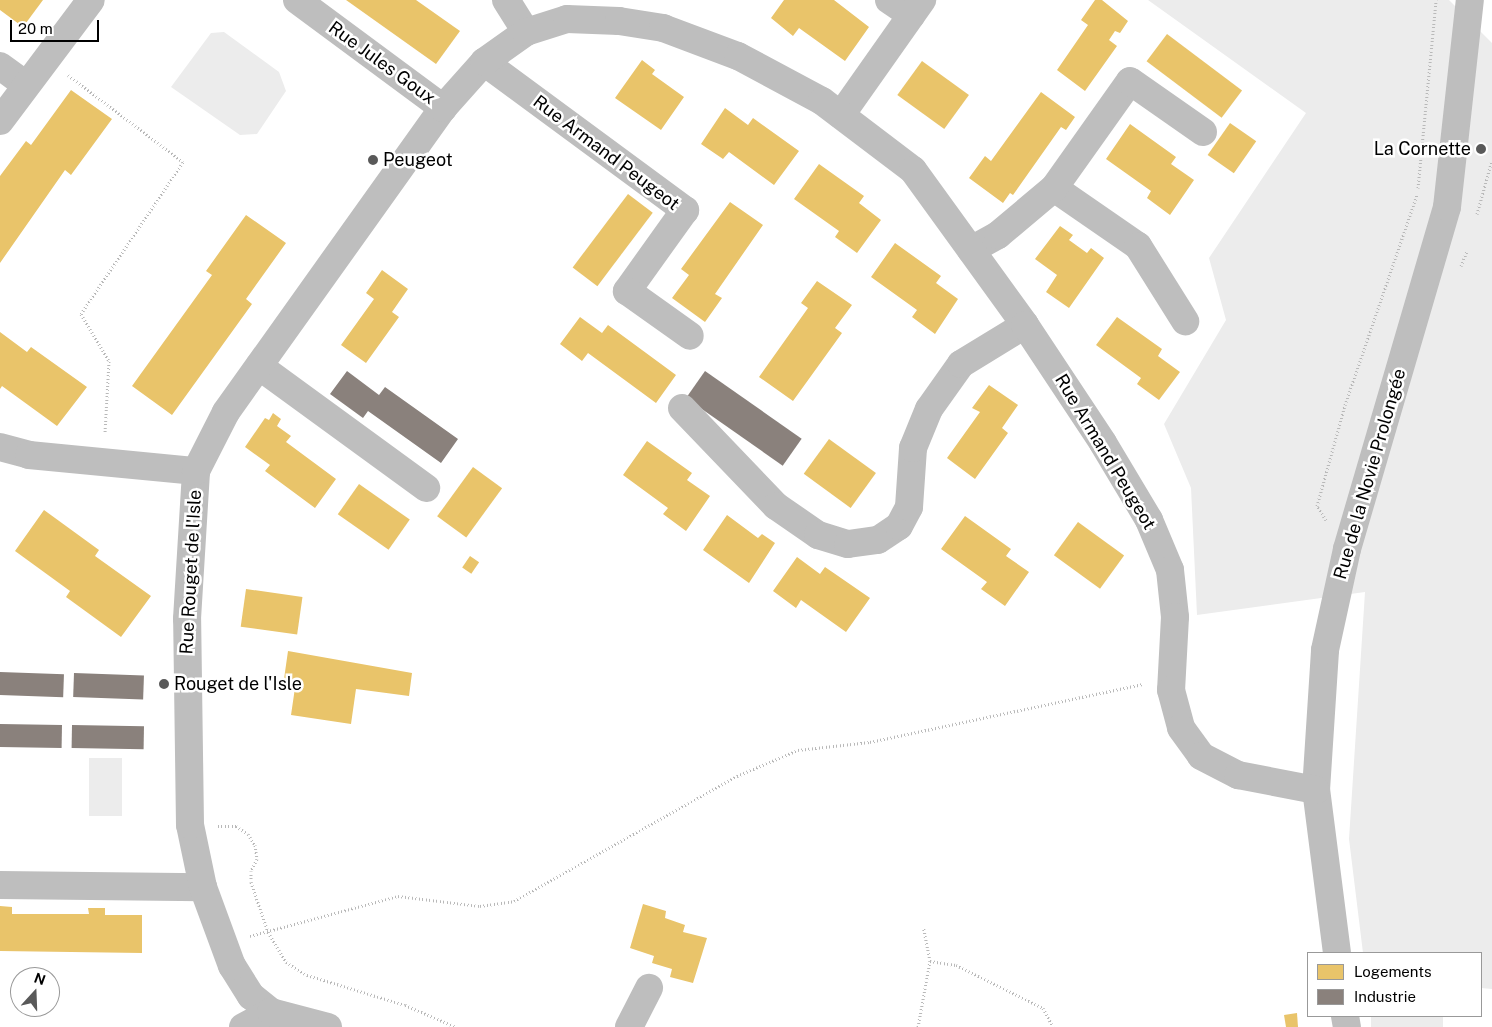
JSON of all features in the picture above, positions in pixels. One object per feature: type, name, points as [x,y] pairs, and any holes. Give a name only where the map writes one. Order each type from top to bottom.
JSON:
[{"type":"street","points":[[0,120],[91,0]]},
{"type":"street","name":"Rue Jules Goux","points":[[297,0],[443,108]]},
{"type":"street","points":[[506,0],[526,32]]},
{"type":"street","points":[[841,115],[916,8],[889,0]]},
{"type":"street","name":"Rue de la Novie Prolongée","points":[[1337,952],[1316,790],[1325,650],[1347,549],[1447,207],[1470,0]]},
{"type":"street","name":"Rue Armand Peugeot","points":[[196,471],[226,412],[443,108],[484,62],[526,32],[567,19],[622,10],[663,28],[738,56],[822,101],[913,170],[1025,324],[1104,443],[1149,520],[1170,570],[1175,618],[1171,690],[1181,728],[1201,756],[1238,775],[1316,790]]},
{"type":"street","name":"Rue Armand Peugeot","points":[[484,62],[685,210],[627,291],[690,336]]},
{"type":"street","points":[[0,66],[26,84]]},
{"type":"street","points":[[971,250],[998,236],[1054,188],[1130,81],[1202,132]]},
{"type":"street","points":[[1054,188],[1138,246],[1185,321]]},
{"type":"street","points":[[682,408],[776,506],[818,535],[848,544],[878,540],[899,526],[909,507],[912,448],[929,409],[961,364],[1025,324]]},
{"type":"street","points":[[260,366],[426,488]]},
{"type":"street","points":[[0,447],[29,455],[196,471]]},
{"type":"street","name":"Rue Rouget de l'Isle","points":[[196,471],[187,619],[190,825],[203,887],[232,966],[252,996],[271,1012]]},
{"type":"street","points":[[0,885],[203,887]]},
{"type":"street","points":[[629,1027],[649,988]]},
{"type":"street","points":[[243,1027],[271,1012],[328,1027]]},
{"type":"path","points":[[1347,549],[1317,506],[1346,405],[1417,196],[1436,0]]},
{"type":"path","points":[[46,58],[183,162],[81,314],[109,361],[104,461]]},
{"type":"path","points":[[223,943],[398,896],[480,906],[514,901],[737,776],[798,750],[870,742],[1172,678]]},
{"type":"path","points":[[190,825],[236,826],[248,834],[257,859],[251,871],[252,882],[268,932],[286,962],[307,975],[405,1004],[456,1027]]},
{"type":"path","points":[[918,1027],[930,961],[924,929]]},
{"type":"path","points":[[930,961],[956,965],[1043,1008],[1052,1027]]},
{"type":"shaded area","points":[[1148,0],[1449,0],[1492,43],[1492,989],[1482,988],[1482,952],[1363,952],[1349,839],[1365,592],[1197,615],[1191,488],[1164,424],[1226,320],[1209,258],[1306,113]]},
{"type":"shaded area","points":[[224,32],[279,72],[286,91],[257,134],[240,135],[171,87],[211,33]]},
{"type":"shaded area","points":[[89,758],[122,758],[122,816],[89,816]]},
{"type":"shaded area","points":[[1371,1017],[1443,1017],[1443,1027],[1371,1027]]},
{"type":"building: Logements","points":[[0,0],[43,0],[23,27],[0,10]]},
{"type":"building: Logements","points":[[346,0],[416,0],[460,31],[436,64]]},
{"type":"building: Logements","points":[[784,0],[834,0],[869,27],[845,61],[799,28],[793,36],[771,18]]},
{"type":"building: Logements","points":[[1095,0],[1102,0],[1128,21],[1120,33],[1115,31],[1109,40],[1117,46],[1085,91],[1057,70],[1088,25],[1081,20]]},
{"type":"building: Logements","points":[[1167,34],[1242,91],[1222,118],[1147,61]]},
{"type":"building: Logements","points":[[642,60],[655,70],[652,74],[684,97],[661,130],[615,98]]},
{"type":"building: Logements","points":[[922,61],[969,95],[944,129],[897,95]]},
{"type":"building: Logements","points":[[71,90],[112,119],[71,175],[65,170],[0,263],[0,176],[26,141],[31,145]]},
{"type":"building: Logements","points":[[1041,92],[1075,117],[1066,130],[1061,127],[1013,195],[1010,193],[1003,203],[969,178],[985,156],[991,161]]},
{"type":"building: Logements","points":[[725,108],[748,125],[753,118],[799,151],[774,185],[729,152],[723,159],[701,144]]},
{"type":"building: Logements","points":[[1230,123],[1256,141],[1234,173],[1208,155]]},
{"type":"building: Logements","points":[[1130,124],[1176,157],[1171,164],[1194,180],[1170,215],[1147,198],[1151,191],[1106,159]]},
{"type":"building: Logements","points":[[819,164],[864,196],[859,203],[881,220],[857,253],[835,237],[839,231],[794,199]]},
{"type":"building: Logements","points":[[628,194],[653,213],[597,286],[573,267]]},
{"type":"building: Logements","points":[[730,202],[763,225],[715,294],[722,298],[705,322],[672,298],[689,275],[681,269]]},
{"type":"building: Logements","points":[[246,215],[286,243],[246,299],[252,304],[172,415],[132,386],[212,275],[206,271]]},
{"type":"building: Logements","points":[[1060,226],[1073,235],[1069,240],[1087,253],[1091,248],[1104,258],[1069,308],[1046,292],[1057,275],[1035,259]]},
{"type":"building: Logements","points":[[895,243],[941,276],[936,283],[958,299],[935,334],[912,317],[917,310],[871,277]]},
{"type":"building: Logements","points":[[382,270],[408,289],[392,312],[399,317],[366,363],[341,345],[374,299],[366,293]]},
{"type":"building: Logements","points":[[817,281],[852,305],[835,328],[842,333],[793,401],[759,377],[808,308],[801,303]]},
{"type":"building: Logements","points":[[580,317],[602,333],[608,325],[676,375],[656,403],[588,353],[582,361],[560,344]]},
{"type":"building: Logements","points":[[1117,317],[1162,349],[1158,356],[1180,372],[1159,400],[1137,384],[1141,378],[1096,345]]},
{"type":"building: Logements","points":[[0,332],[27,352],[31,347],[87,387],[57,426],[2,386],[0,389]]},
{"type":"building: Logements","points":[[989,385],[1018,405],[1002,428],[1008,433],[975,479],[947,458],[980,412],[972,408]]},
{"type":"building: Logements","points":[[273,413],[281,419],[277,426],[291,436],[286,442],[336,479],[315,508],[265,471],[270,465],[245,447],[265,418],[269,420]]},
{"type":"building: Logements","points":[[829,439],[876,473],[851,508],[804,474]]},
{"type":"building: Logements","points":[[647,441],[692,473],[687,480],[710,496],[686,531],[663,514],[668,508],[623,475]]},
{"type":"building: Logements","points":[[473,467],[502,488],[466,538],[437,516]]},
{"type":"building: Logements","points":[[359,484],[410,520],[389,550],[338,514]]},
{"type":"building: Logements","points":[[44,510],[99,550],[95,556],[151,596],[121,637],[66,597],[70,591],[15,551]]},
{"type":"building: Logements","points":[[727,515],[758,538],[762,534],[775,543],[749,583],[703,550]]},
{"type":"building: Logements","points":[[965,516],[1011,549],[1006,556],[1029,572],[1005,606],[981,589],[987,582],[941,549]]},
{"type":"building: Logements","points":[[1078,522],[1124,556],[1100,589],[1054,555]]},
{"type":"building: Logements","points":[[470,556],[479,562],[471,574],[462,568]]},
{"type":"building: Logements","points":[[797,557],[820,574],[825,567],[870,598],[846,632],[801,600],[796,608],[773,591]]},
{"type":"building: Logements","points":[[246,589],[302,597],[297,635],[241,627]]},
{"type":"building: Logements","points":[[288,651],[412,673],[409,696],[356,689],[351,724],[291,715],[296,681],[284,679]]},
{"type":"building: Logements","points":[[643,904],[666,911],[665,918],[685,925],[683,932],[707,938],[693,983],[670,977],[672,969],[652,963],[654,956],[630,948]]},
{"type":"building: Logements","points":[[0,906],[12,907],[12,914],[89,914],[88,908],[105,908],[105,915],[142,915],[142,953],[0,951]]},
{"type":"building: Logements","points":[[1297,1013],[1298,1027],[1286,1027],[1284,1015]]},
{"type":"building: Industrie","points":[[347,371],[379,395],[385,387],[458,439],[441,463],[368,411],[363,418],[330,394]]},
{"type":"building: Industrie","points":[[705,371],[802,439],[783,466],[686,398]]},
{"type":"building: Industrie","points":[[0,672],[64,674],[63,697],[0,695]]},
{"type":"building: Industrie","points":[[74,673],[144,675],[143,699],[73,697]]},
{"type":"building: Industrie","points":[[0,724],[62,725],[62,748],[0,747]]},
{"type":"building: Industrie","points":[[72,725],[144,726],[144,749],[72,748]]},
{"type":"place","name":"La Cornette","points":[[1481,149]]},
{"type":"place","name":"Peugeot","points":[[373,160]]},
{"type":"place","name":"Rouget de l'Isle","points":[[164,684]]}]
